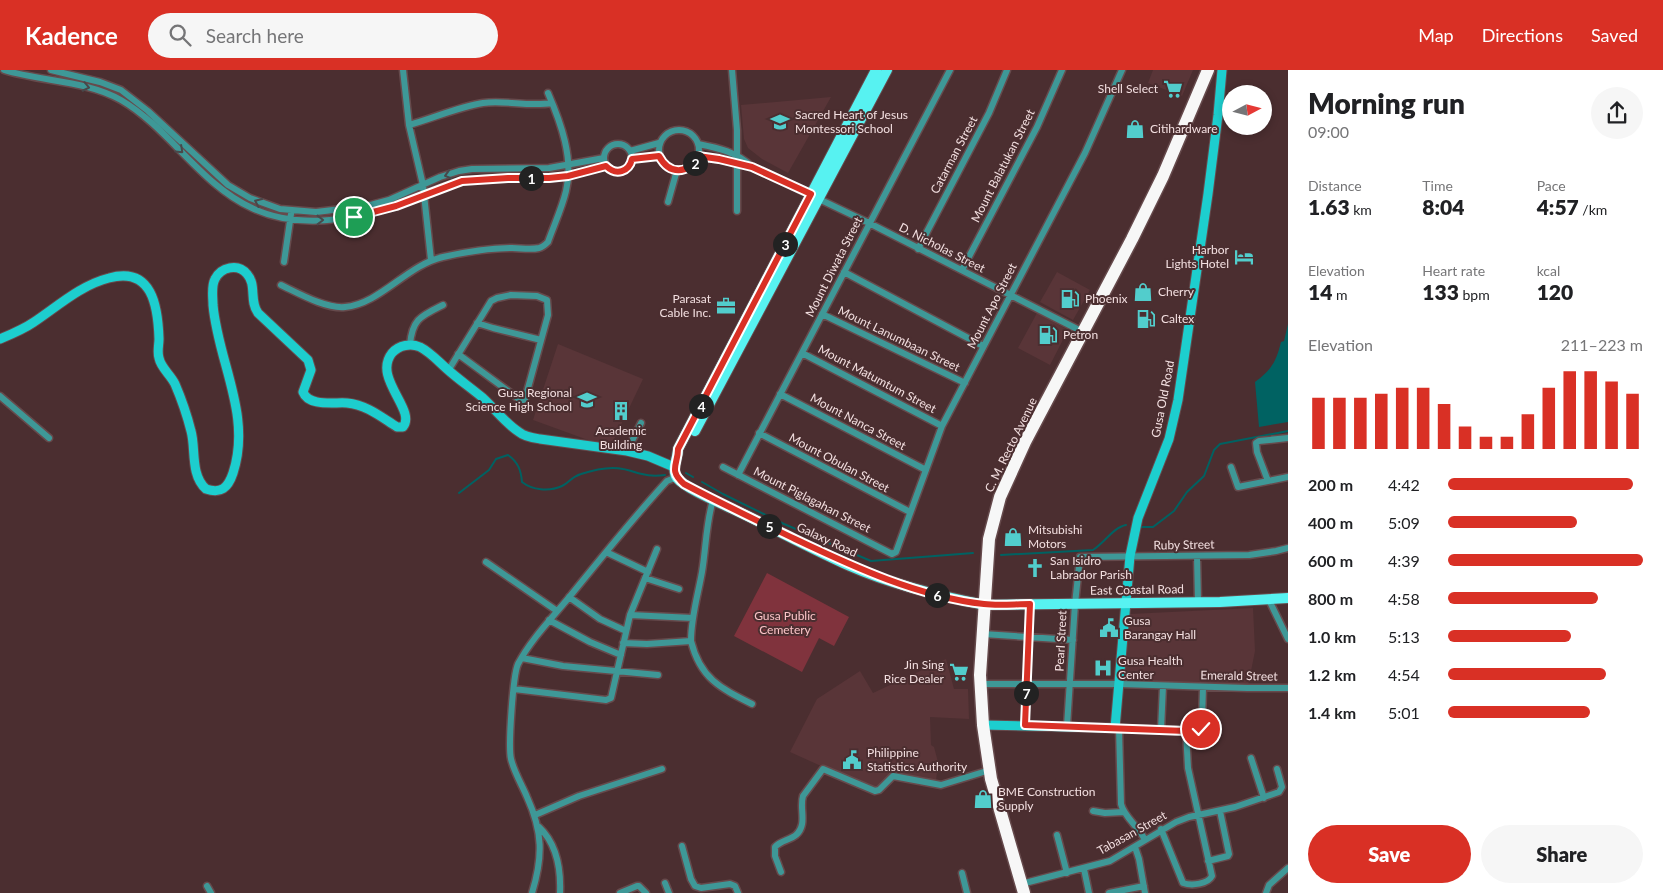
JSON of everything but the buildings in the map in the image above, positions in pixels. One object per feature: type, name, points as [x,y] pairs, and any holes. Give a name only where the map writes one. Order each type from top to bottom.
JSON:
[{"type":"highway","name":"C. M. Recto Avenue","points":[[1022,888],[990,770],[983,725],[980,684],[989,539],[1000,497],[1025,442],[1084,332],[1163,176],[1208,70]]},
{"type":"main road","points":[[871,90],[876,70]]},
{"type":"main road","points":[[0,339],[23,329],[95,282],[127,275],[139,279],[146,284],[153,300],[158,324],[158,355],[160,362],[175,384],[191,430],[199,479],[206,489],[218,491],[226,488],[230,482],[239,445],[240,432],[235,402],[217,329],[213,286],[215,278],[221,272],[233,268],[241,269],[247,274],[252,285],[254,307],[308,360],[311,370],[303,392],[305,397],[312,401],[361,405],[397,427],[403,427],[406,423],[406,416],[389,379],[387,364],[394,351],[400,347],[410,345],[423,349],[481,396],[520,433],[529,437],[627,451],[648,456],[676,472],[678,456],[684,452],[814,196],[871,90],[887,70]]},
{"type":"main road","name":"Gusa Old Road","points":[[1117,728],[1130,556],[1138,518],[1169,439],[1178,400],[1208,194],[1222,70]]},
{"type":"main road","name":"Galaxy Road","points":[[676,472],[684,484],[713,500],[851,566],[926,592],[985,605]]},
{"type":"main road","name":"East Coastal Road","points":[[985,605],[1220,602],[1288,598]]},
{"type":"main road","points":[[983,725],[1117,728]]},
{"type":"street","points":[[4,70],[101,91],[122,100],[146,114],[239,193],[266,205],[291,211],[316,212],[367,206],[389,200],[440,177],[472,169],[549,168],[604,158]]},
{"type":"street","points":[[55,82],[53,70],[110,85],[130,96],[225,191],[251,208],[290,219],[334,220],[354,217],[396,206],[462,181],[568,176],[606,166]]},
{"type":"street","points":[[403,70],[410,125],[423,185],[431,260]]},
{"type":"street","points":[[732,70],[737,155],[737,211]]},
{"type":"street","name":"Mount Diwata Street","points":[[738,475],[950,70]]},
{"type":"street","name":"Catarman Street","points":[[918,249],[989,113],[1007,70]]},
{"type":"street","name":"Mount Balatukan Street","points":[[962,270],[1037,127],[1062,70]]},
{"type":"street","name":"Mount Apo Street","points":[[892,554],[896,552],[942,426],[1085,153],[1122,70]]},
{"type":"street","points":[[281,285],[329,306],[346,307],[364,302],[414,268],[431,260],[487,250],[544,246],[548,242],[563,201],[569,165],[565,145],[548,93]]},
{"type":"street","points":[[410,125],[458,109],[482,104],[495,102],[538,105],[552,103]]},
{"type":"street","points":[[677,129],[690,133],[698,144],[698,156],[690,167],[676,170],[666,166],[659,156],[659,143],[669,131],[677,129]]},
{"type":"street","points":[[630,151],[659,143]]},
{"type":"street","points":[[614,144],[623,145],[630,151],[632,159],[628,167],[622,171],[613,171],[606,166],[604,158],[607,149],[614,144]]},
{"type":"street","points":[[698,144],[737,155],[752,167]]},
{"type":"street","points":[[632,159],[659,156]]},
{"type":"street","points":[[698,156],[752,167]]},
{"type":"street","name":"D. Nicholas Street","points":[[752,167],[869,223],[1084,332]]},
{"type":"street","points":[[207,175],[212,169]]},
{"type":"street","points":[[668,202],[676,170]]},
{"type":"street","points":[[284,262],[291,211]]},
{"type":"street","points":[[844,272],[983,346]]},
{"type":"street","points":[[448,371],[458,354],[477,322],[491,301],[511,295],[544,298],[548,305],[548,315],[525,399],[519,399],[458,354]]},
{"type":"street","points":[[410,345],[411,332],[416,322],[422,316],[443,305]]},
{"type":"street","name":"Mount Lanumbaan Street","points":[[822,314],[965,383]]},
{"type":"street","points":[[477,322],[541,340]]},
{"type":"street","name":"Mount Matumtum Street","points":[[802,353],[942,426]]},
{"type":"street","name":"Mount Nanca Street","points":[[780,394],[926,470]]},
{"type":"street","points":[[0,396],[49,438]]},
{"type":"street","points":[[627,451],[641,423]]},
{"type":"street","name":"Mount Obulan Street","points":[[759,433],[910,512]]},
{"type":"street","points":[[1268,482],[1257,452],[1256,443],[1259,441],[1288,438]]},
{"type":"street","name":"Mount Piglagahan Street","points":[[723,467],[892,554]]},
{"type":"street","points":[[1231,467],[1238,487],[1288,477]]},
{"type":"street","points":[[532,893],[541,852],[538,826],[510,758],[517,666],[557,611],[676,472]]},
{"type":"street","points":[[713,500],[709,513],[691,641],[699,662],[710,680],[752,704]]},
{"type":"street","name":"Ruby Street","points":[[1080,557],[1249,554],[1288,548]]},
{"type":"street","points":[[514,689],[609,699],[612,696],[630,615],[658,550]]},
{"type":"street","points":[[606,552],[646,575],[680,589]]},
{"type":"street","points":[[1196,556],[1198,602]]},
{"type":"street","name":"Pearl Street","points":[[1067,726],[1080,557]]},
{"type":"street","points":[[486,562],[557,611]]},
{"type":"street","points":[[569,597],[600,618],[626,631]]},
{"type":"street","points":[[1268,598],[1288,639]]},
{"type":"street","points":[[1025,725],[1030,604]]},
{"type":"street","points":[[630,615],[693,618]]},
{"type":"street","points":[[550,620],[590,642],[621,655]]},
{"type":"street","points":[[983,634],[1073,640]]},
{"type":"street","points":[[623,643],[647,644],[691,641]]},
{"type":"street","points":[[522,658],[563,666],[658,675]]},
{"type":"street","name":"Emerald Street","points":[[980,684],[1120,684],[1288,688]]},
{"type":"street","points":[[1161,730],[1163,686]]},
{"type":"street","points":[[1145,840],[1124,812],[1120,794],[1117,728],[1197,731],[1201,729],[1204,687]]},
{"type":"street","points":[[1161,829],[1183,883],[1208,882],[1212,876],[1188,768],[1186,731]]},
{"type":"street","points":[[1251,758],[1264,798]]},
{"type":"street","points":[[535,815],[579,796],[662,769]]},
{"type":"street","points":[[781,872],[775,856],[775,848],[796,836],[803,818],[801,801],[803,796],[823,769],[875,791],[879,790],[893,776],[941,785],[990,770]]},
{"type":"street","name":"Tabasan Street","points":[[1022,888],[1110,861],[1161,829],[1176,822],[1198,814],[1242,805],[1264,798],[1281,790],[1277,769]]},
{"type":"street","points":[[1208,861],[1228,856],[1229,854],[1220,810]]},
{"type":"street","points":[[1093,811],[1105,813],[1124,812]]},
{"type":"street","points":[[538,826],[548,835],[556,853],[560,893]]},
{"type":"street","points":[[1057,835],[1067,873]]},
{"type":"street","points":[[682,846],[691,879],[695,886],[701,888],[730,884],[735,886],[738,893]]},
{"type":"street","points":[[1135,847],[1139,858],[1145,893]]},
{"type":"street","points":[[1266,893],[1269,886],[1288,868]]},
{"type":"street","points":[[1084,869],[1089,893]]},
{"type":"street","points":[[962,873],[968,893]]},
{"type":"street","points":[[665,883],[669,893]]},
{"type":"street","points":[[207,886],[212,893]]},
{"type":"street","points":[[620,893],[637,886],[640,886],[646,893]]},
{"type":"street","points":[[1109,893],[1144,886]]},
{"type":"shaded area","points":[[1153,70],[1193,70],[1182,96],[1148,83]]},
{"type":"shaded area","name":"Sacred Heart of Jesus Montessori School","points":[[831,97],[788,173],[762,159],[748,148],[744,139],[741,105]]},
{"type":"shaded area","points":[[1057,272],[1090,290],[1073,320],[1040,302]]},
{"type":"shaded area","points":[[1037,313],[1068,330],[1050,365],[1018,348]]},
{"type":"shaded area","name":"Gusa Regional Science High School","points":[[558,344],[643,379],[610,448],[533,420]]},
{"type":"shaded area","points":[[1253,608],[1255,651],[1248,686],[1123,680],[1130,614]]},
{"type":"shaded area","points":[[946,659],[954,689],[968,689],[969,719],[930,717],[931,745],[934,747],[938,762],[936,781],[892,771],[878,787],[872,789],[790,752],[817,699],[860,671],[873,693]]},
{"type":"green space","name":"Gusa Public Cemetery","points":[[767,573],[849,617],[834,646],[819,638],[802,672],[734,636]]},
{"type":"water","points":[[1288,324],[1288,422],[1259,427],[1255,382],[1272,365],[1281,342],[1284,341]]},
{"type":"waterway","points":[[1140,527],[1153,527],[1174,511],[1187,492],[1204,476],[1214,450],[1220,444],[1288,431]]},
{"type":"waterway","points":[[459,493],[489,470],[496,459],[508,455],[518,467],[522,482],[531,487],[541,489],[557,488],[578,475],[607,468],[618,468],[656,476],[665,475]]},
{"type":"waterway","points":[[686,473],[693,477]]},
{"type":"waterway","points":[[702,482],[784,524],[871,561],[973,553]]},
{"type":"waterway","points":[[1001,555],[1093,550],[1113,532],[1126,525]]},
{"type":"place","name":"Shell Select","points":[[1173,89]]},
{"type":"place","name":"Sacred Heart of Jesus Montessori School","points":[[780,122]]},
{"type":"place","name":"Citihardware","points":[[1135,129]]},
{"type":"place","name":"Harbor Lights Hotel","points":[[1244,257]]},
{"type":"place","name":"Cherry","points":[[1143,292]]},
{"type":"place","name":"Phoenix","points":[[1070,299]]},
{"type":"place","name":"Parasat Cable Inc.","points":[[726,306]]},
{"type":"place","name":"Caltex","points":[[1146,319]]},
{"type":"place","name":"Petron","points":[[1048,335]]},
{"type":"place","name":"Gusa Regional Science High School","points":[[587,400]]},
{"type":"place","name":"Academic Building","points":[[621,411]]},
{"type":"place","name":"Mitsubishi Motors","points":[[1013,537]]},
{"type":"place","name":"San Isidro Labrador Parish","points":[[1035,568]]},
{"type":"place","name":"Gusa Barangay Hall","points":[[1109,628]]},
{"type":"place","name":"Gusa Health Center","points":[[1103,668]]},
{"type":"place","name":"Jin Sing Rice Dealer","points":[[959,672]]},
{"type":"place","name":"Philippine Statistics Authority","points":[[852,760]]},
{"type":"place","name":"BME Construction Supply","points":[[983,799]]},
{"type":"route","points":[[354,217],[396,206],[462,181],[549,178],[568,176],[606,166],[617,172],[625,170],[632,159],[659,156],[666,166],[676,170],[690,167],[698,156],[752,167],[811,194],[678,449],[674,468],[677,477],[684,484],[713,500],[851,566],[889,580],[926,592],[985,605],[1030,604],[1025,725],[1186,731],[1201,729]]}]
